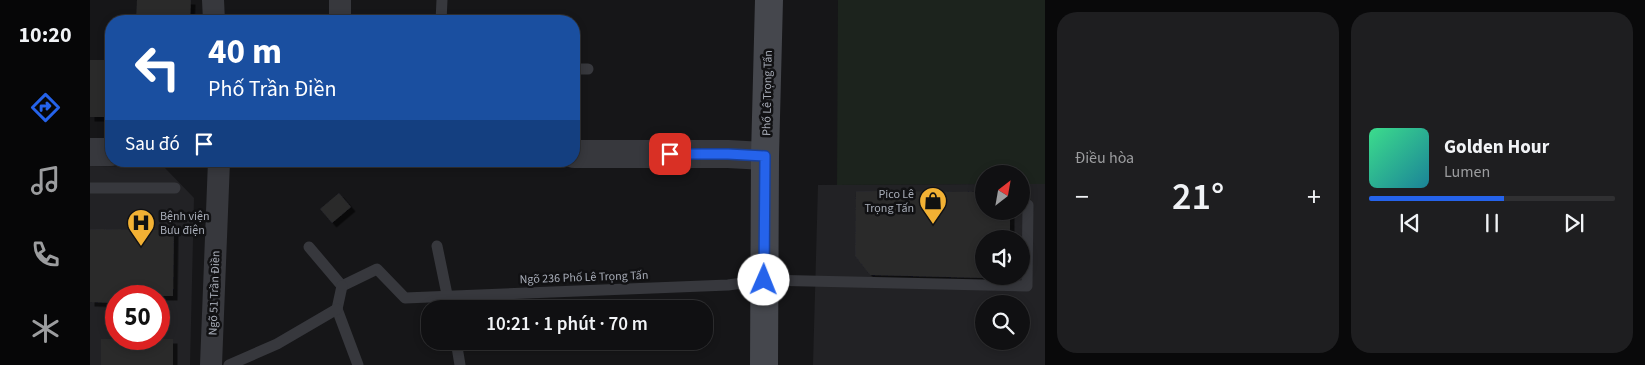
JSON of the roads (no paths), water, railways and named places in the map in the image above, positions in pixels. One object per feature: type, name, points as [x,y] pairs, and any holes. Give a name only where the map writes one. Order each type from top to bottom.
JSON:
[{"type":"main road","name":"Phố Lê Trọng Tấn","points":[[764,365],[765,156],[769,0]]},
{"type":"street","points":[[213,0],[214,15]]},
{"type":"street","points":[[340,0],[340,15]]},
{"type":"street","points":[[90,152],[105,152]]},
{"type":"street","points":[[580,154],[728,154],[765,156]]},
{"type":"street","name":"Ngõ 51 Trần Điền","points":[[211,365],[219,167]]},
{"type":"lane","points":[[441,15],[442,0]]},
{"type":"lane","points":[[580,69],[588,69]]},
{"type":"lane","points":[[90,188],[175,188]]},
{"type":"lane","name":"Ngõ 236 Phố Lê Trọng Tấn","points":[[342,286],[377,269],[405,298],[728,285],[764,280],[1027,286],[1028,220]]},
{"type":"lane","points":[[437,246],[449,300]]},
{"type":"lane","points":[[309,247],[342,286],[337,309],[358,365]]},
{"type":"lane","points":[[229,365],[277,344],[337,309]]},
{"type":"lane","points":[[458,350],[460,365]]},
{"type":"place","name":"Pico Lê Trọng Tấn","points":[[933,225]]},
{"type":"place","name":"Bệnh viện Bưu điện","points":[[141,247]]}]
